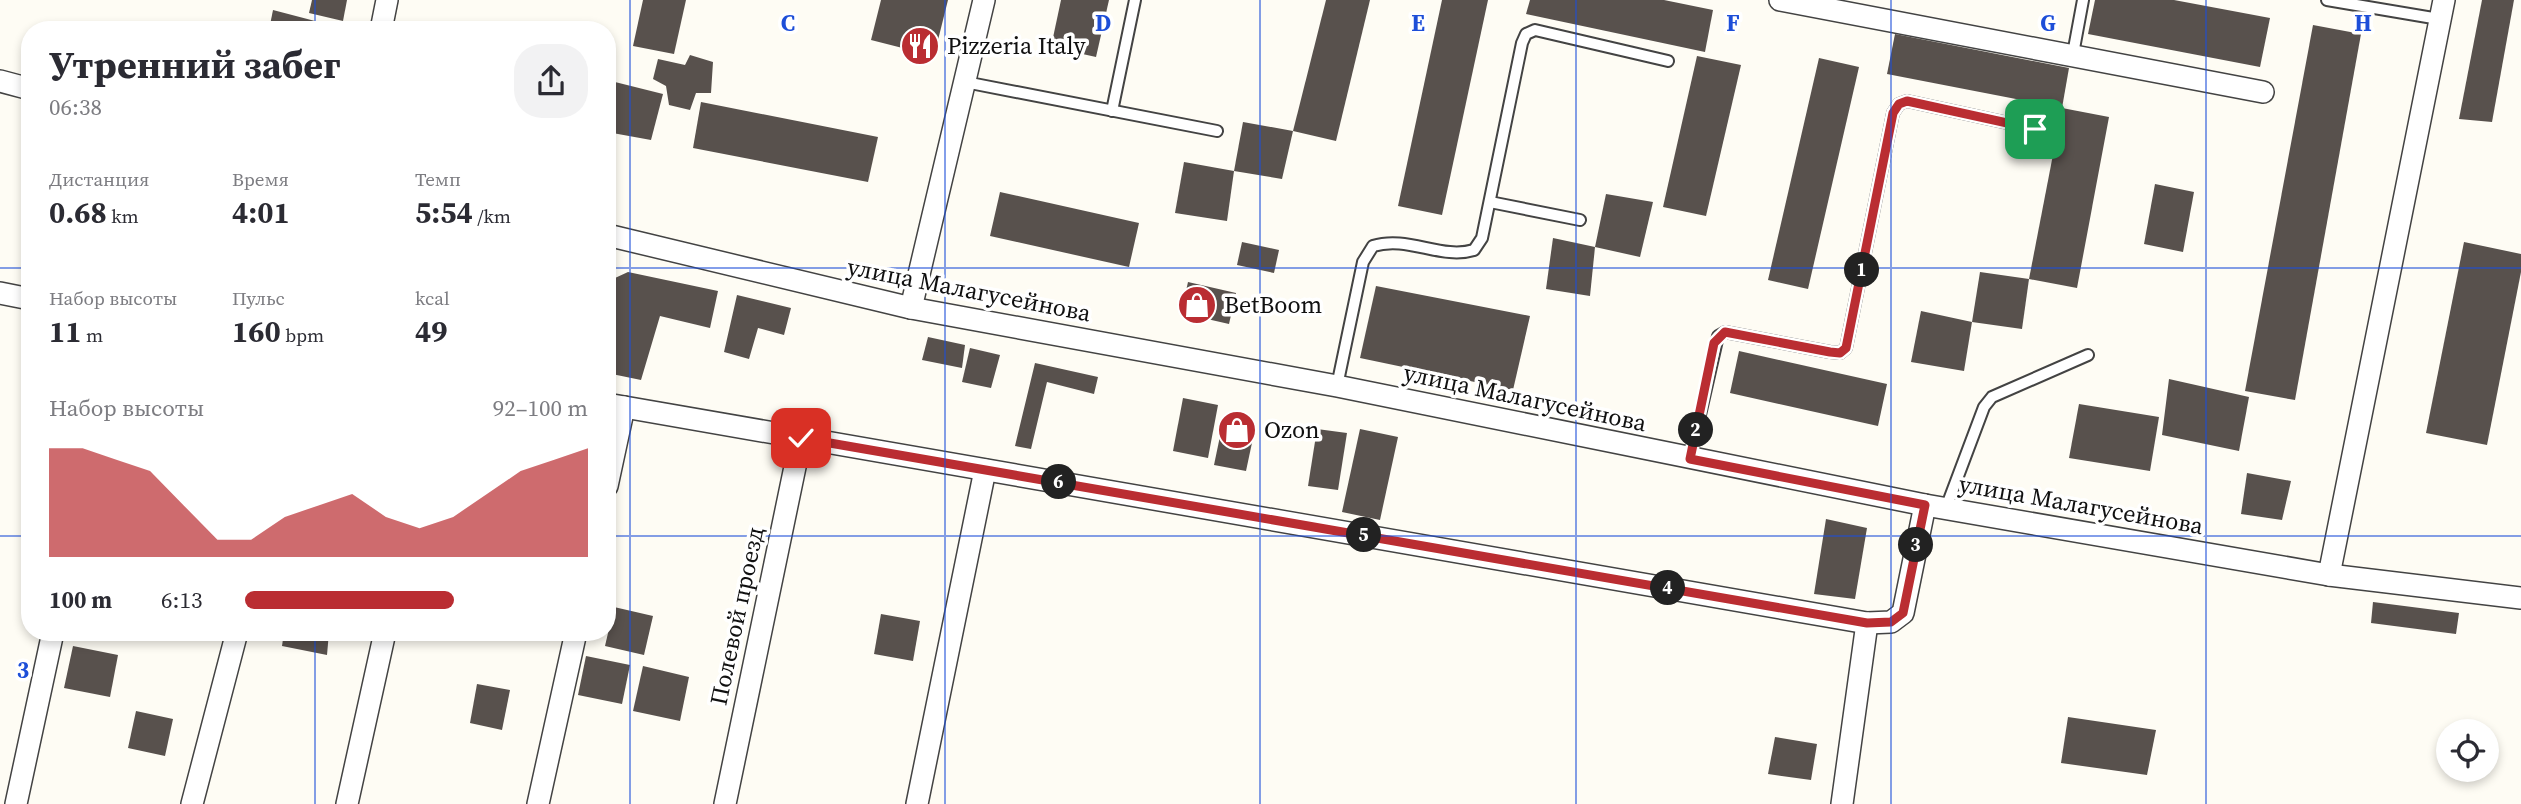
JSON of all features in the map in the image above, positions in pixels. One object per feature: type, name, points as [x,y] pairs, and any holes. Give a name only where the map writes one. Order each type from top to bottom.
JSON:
[{"type":"street","points":[[383,21],[387,0]]},
{"type":"street","points":[[911,308],[984,0]]},
{"type":"street","points":[[1780,0],[2263,92]]},
{"type":"street","points":[[2329,575],[2441,9]]},
{"type":"street","points":[[0,81],[21,87]]},
{"type":"street","name":"улица Малагусейнова","points":[[616,236],[911,308],[1337,386],[1690,459],[1935,506],[2329,575],[2521,598]]},
{"type":"street","points":[[0,293],[21,297]]},
{"type":"street","points":[[616,406],[1867,623],[1891,622],[1903,613],[1935,506]]},
{"type":"street","name":"Полевой проезд","points":[[725,804],[801,438]]},
{"type":"street","points":[[916,804],[985,470]]},
{"type":"street","points":[[1842,804],[1867,623]]},
{"type":"street","points":[[16,804],[51,641]]},
{"type":"street","points":[[192,804],[235,641]]},
{"type":"street","points":[[347,804],[382,641]]},
{"type":"street","points":[[538,804],[574,641]]},
{"type":"lane","points":[[1112,111],[1135,0]]},
{"type":"lane","points":[[2073,54],[2083,0]]},
{"type":"lane","points":[[2328,0],[2441,9]]},
{"type":"lane","points":[[1337,386],[1363,262],[1373,246],[1390,241],[1462,254],[1474,250],[1482,238],[1526,34],[1535,30],[1668,61]]},
{"type":"lane","points":[[965,82],[1217,131]]},
{"type":"lane","points":[[1690,459],[1718,336],[1725,332],[1840,353],[1846,348],[1893,113],[1899,104],[1907,101],[2035,129]]},
{"type":"lane","points":[[1490,202],[1580,220]]},
{"type":"lane","points":[[1935,506],[1984,407],[1992,397],[2088,355]]},
{"type":"building","points":[[312,0],[347,0],[343,21],[309,13]]},
{"type":"building","points":[[643,0],[686,0],[674,54],[633,46]]},
{"type":"building","points":[[881,0],[948,0],[934,56],[871,40]]},
{"type":"building","points":[[1061,0],[1109,0],[1096,57],[1051,47]]},
{"type":"building","points":[[1326,0],[1370,0],[1336,141],[1293,131]]},
{"type":"building","points":[[1442,0],[1488,0],[1442,215],[1398,206]]},
{"type":"building","points":[[1530,0],[1664,0],[1713,10],[1705,52],[1526,14]]},
{"type":"building","points":[[2095,0],[2174,0],[2270,18],[2260,67],[2088,34]]},
{"type":"building","points":[[2482,0],[2514,0],[2492,122],[2459,119]]},
{"type":"building","points":[[273,10],[315,21],[271,21]]},
{"type":"building","points":[[2313,25],[2361,34],[2295,400],[2245,391]]},
{"type":"building","points":[[1895,34],[2069,68],[2062,108],[1887,74]]},
{"type":"building","points":[[690,55],[713,62],[711,93],[696,93],[690,110],[669,105],[666,86],[653,79],[658,59],[685,65]]},
{"type":"building","points":[[1697,56],[1741,65],[1706,216],[1663,207]]},
{"type":"building","points":[[1819,58],[1859,67],[1808,289],[1768,280]]},
{"type":"building","points":[[616,82],[663,94],[651,140],[616,134]]},
{"type":"building","points":[[701,102],[878,137],[868,182],[693,148]]},
{"type":"building","points":[[2062,108],[2109,117],[2077,288],[2029,279]]},
{"type":"building","points":[[1243,122],[1293,131],[1282,179],[1234,171]]},
{"type":"building","points":[[1184,162],[1234,171],[1227,221],[1175,213]]},
{"type":"building","points":[[2155,184],[2194,192],[2183,252],[2144,244]]},
{"type":"building","points":[[1000,192],[1139,223],[1129,267],[990,236]]},
{"type":"building","points":[[1606,194],[1653,202],[1640,257],[1595,247]]},
{"type":"building","points":[[1553,238],[1595,247],[1590,296],[1546,289]]},
{"type":"building","points":[[1242,242],[1279,250],[1274,273],[1237,265]]},
{"type":"building","points":[[2464,242],[2521,254],[2521,272],[2487,445],[2426,433]]},
{"type":"building","points":[[628,272],[718,291],[710,328],[660,316],[641,380],[616,375],[616,278]]},
{"type":"building","points":[[1980,272],[2029,279],[2022,329],[1972,322]]},
{"type":"building","points":[[1188,282],[1236,293],[1229,324],[1181,313]]},
{"type":"building","points":[[1376,286],[1530,316],[1513,390],[1360,358]]},
{"type":"building","points":[[737,295],[791,308],[784,335],[758,328],[749,359],[724,352]]},
{"type":"building","points":[[1921,311],[1972,322],[1964,371],[1911,362]]},
{"type":"building","points":[[928,337],[965,345],[962,368],[922,360]]},
{"type":"building","points":[[970,348],[1000,355],[991,388],[962,382]]},
{"type":"building","points":[[1739,351],[1887,384],[1878,426],[1730,393]]},
{"type":"building","points":[[1035,363],[1098,377],[1094,394],[1047,382],[1031,449],[1015,446]]},
{"type":"building","points":[[2169,379],[2249,397],[2239,451],[2162,435]]},
{"type":"building","points":[[1183,398],[1218,405],[1208,458],[1173,451]]},
{"type":"building","points":[[2079,404],[2159,417],[2150,471],[2069,458]]},
{"type":"building","points":[[1224,417],[1256,424],[1246,471],[1214,465]]},
{"type":"building","points":[[1317,429],[1347,433],[1338,490],[1308,486]]},
{"type":"building","points":[[1360,429],[1398,437],[1380,520],[1342,512]]},
{"type":"building","points":[[2247,473],[2291,481],[2282,520],[2241,514]]},
{"type":"building","points":[[1826,519],[1867,528],[1855,599],[1814,594]]},
{"type":"building","points":[[2373,602],[2459,613],[2456,634],[2371,623]]},
{"type":"building","points":[[616,607],[653,616],[644,655],[605,646],[606,641],[616,641]]},
{"type":"building","points":[[881,614],[920,621],[913,661],[874,654]]},
{"type":"building","points":[[283,641],[328,641],[327,655],[282,646]]},
{"type":"building","points":[[73,646],[118,655],[110,697],[64,688]]},
{"type":"building","points":[[586,656],[630,665],[622,704],[578,695]]},
{"type":"building","points":[[643,666],[689,677],[680,721],[633,711]]},
{"type":"building","points":[[477,684],[510,690],[502,730],[470,723]]},
{"type":"building","points":[[136,711],[173,719],[165,756],[128,748]]},
{"type":"building","points":[[2068,717],[2156,730],[2147,775],[2061,763]]},
{"type":"building","points":[[1775,737],[1817,744],[1811,780],[1768,774]]},
{"type":"place","name":"Pizzeria Italy","points":[[920,46]]},
{"type":"place","name":"BetBoom","points":[[1197,305]]},
{"type":"place","name":"Ozon","points":[[1237,430]]},
{"type":"route","points":[[801,438],[1867,623],[1891,622],[1903,613],[1925,505],[1690,459],[1714,343],[1718,336],[1725,332],[1830,352],[1840,353],[1846,348],[1893,113],[1899,104],[1907,101],[2035,129]]}]
